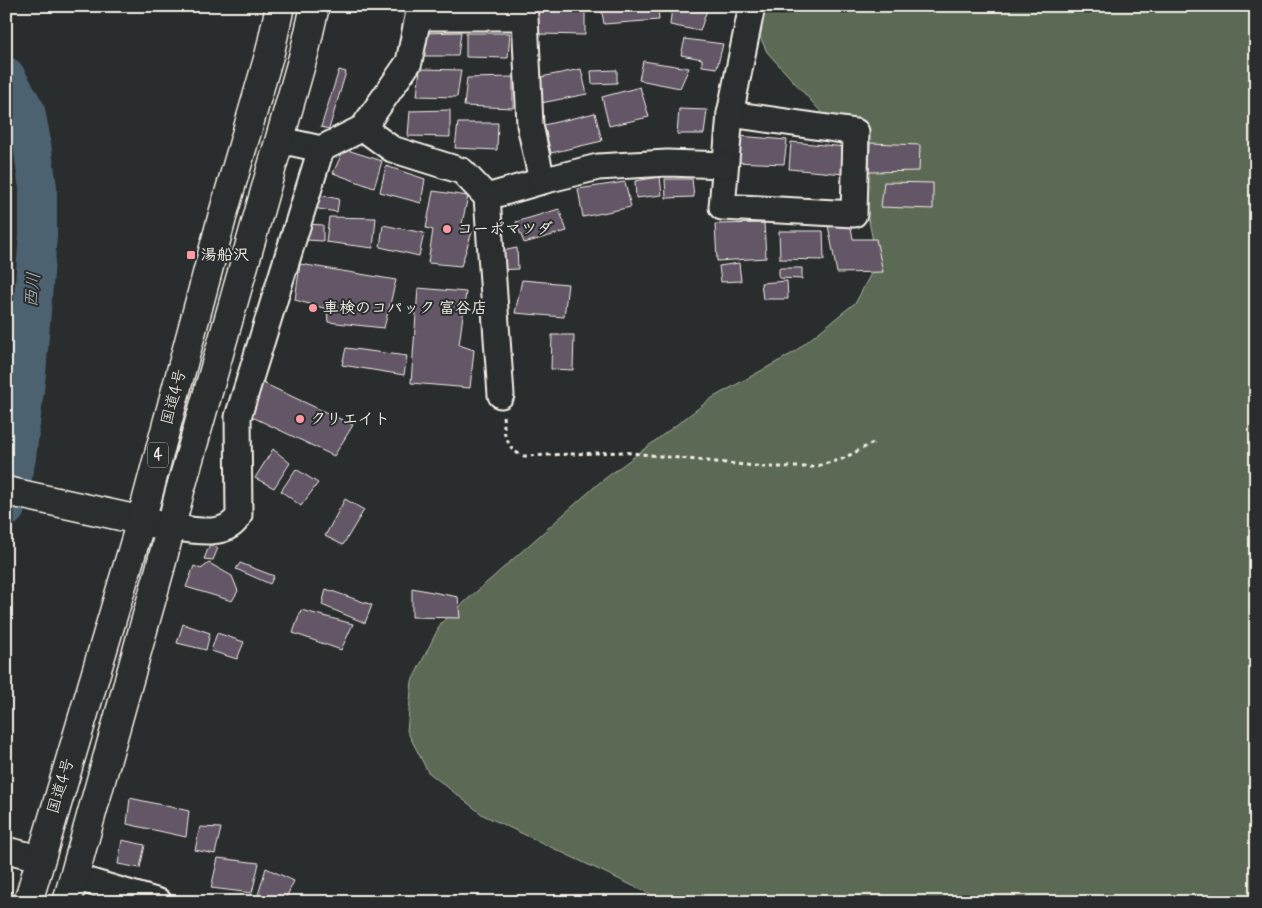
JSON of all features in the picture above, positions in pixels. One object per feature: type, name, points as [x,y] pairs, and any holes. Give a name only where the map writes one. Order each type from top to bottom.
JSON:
[{"type":"main road","name":"国道4号","points":[[28,902],[141,520],[223,214],[270,52],[280,6]]},
{"type":"main road","name":"国道4号","points":[[71,889],[180,491],[305,50],[315,6]]},
{"type":"main road","points":[[6,492],[171,527]]},
{"type":"street","points":[[730,114],[856,132],[854,214],[722,208],[730,114],[752,6]]},
{"type":"street","points":[[280,140],[321,149],[363,128],[409,62],[418,17],[525,17],[530,125],[542,181]]},
{"type":"street","points":[[363,128],[392,149],[462,171],[487,197],[501,396]]},
{"type":"street","points":[[171,527],[199,532],[216,530],[230,525],[239,515],[238,417],[321,149]]},
{"type":"street","points":[[487,197],[598,167],[666,163],[725,164]]},
{"type":"street","points":[[6,850],[40,858]]},
{"type":"street","points":[[71,889],[159,902]]},
{"type":"path","points":[[501,396],[505,436],[513,451],[524,456],[622,452],[764,467],[813,467],[842,459],[872,443]]},
{"type":"green space","points":[[746,6],[1256,6],[1256,902],[667,902],[483,815],[428,772],[407,731],[412,681],[441,623],[599,483],[712,398],[793,353],[856,302],[877,262],[869,221],[832,124],[767,52]]},
{"type":"building","points":[[601,6],[658,6],[659,20],[604,24]]},
{"type":"building","points":[[672,6],[707,10],[700,31],[670,25]]},
{"type":"building","points":[[538,7],[585,9],[585,35],[538,34]]},
{"type":"building","points":[[461,32],[458,56],[419,56],[421,33]]},
{"type":"building","points":[[466,33],[510,33],[508,58],[466,57]]},
{"type":"building","points":[[685,39],[723,44],[717,68],[702,66],[702,59],[681,55]]},
{"type":"building","points":[[643,61],[689,68],[680,88],[639,80]]},
{"type":"building","points":[[420,69],[461,70],[457,97],[417,96]]},
{"type":"building","points":[[581,69],[587,94],[541,103],[536,78]]},
{"type":"building","points":[[339,70],[346,72],[329,129],[321,127]]},
{"type":"building","points":[[617,70],[617,83],[592,84],[591,71]]},
{"type":"building","points":[[513,77],[513,108],[464,106],[467,78]]},
{"type":"building","points":[[640,87],[649,117],[609,126],[602,97]]},
{"type":"building","points":[[679,109],[707,110],[704,134],[677,134]]},
{"type":"building","points":[[450,110],[450,137],[408,136],[410,111]]},
{"type":"building","points":[[595,113],[602,141],[551,153],[544,125]]},
{"type":"building","points":[[458,123],[498,123],[497,150],[455,148]]},
{"type":"building","points":[[738,136],[787,140],[784,164],[734,162]]},
{"type":"building","points":[[791,142],[846,147],[845,174],[789,169]]},
{"type":"building","points":[[870,143],[920,145],[919,171],[869,172]]},
{"type":"building","points":[[344,149],[382,161],[374,188],[333,173]]},
{"type":"building","points":[[386,166],[425,179],[421,203],[380,192]]},
{"type":"building","points":[[660,177],[662,195],[636,198],[635,181]]},
{"type":"building","points":[[665,179],[692,179],[694,197],[666,198]]},
{"type":"building","points":[[625,182],[631,207],[583,217],[578,189]]},
{"type":"building","points":[[884,182],[933,183],[933,209],[881,207]]},
{"type":"building","name":"コーポマツダ","points":[[433,191],[468,196],[461,228],[472,232],[461,266],[428,263],[433,230],[426,228]]},
{"type":"building","points":[[315,194],[339,199],[337,212],[313,208]]},
{"type":"building","points":[[559,209],[567,231],[524,243],[516,222]]},
{"type":"building","points":[[329,217],[376,218],[373,248],[326,242]]},
{"type":"building","points":[[850,222],[853,239],[876,239],[883,272],[837,273],[828,225]]},
{"type":"building","points":[[764,223],[766,258],[717,261],[715,224]]},
{"type":"building","points":[[307,224],[323,225],[323,241],[307,240]]},
{"type":"building","points":[[383,225],[424,233],[419,256],[380,247]]},
{"type":"building","points":[[779,231],[823,231],[824,260],[780,259]]},
{"type":"building","points":[[517,248],[518,269],[497,270],[496,252]]},
{"type":"building","points":[[739,263],[741,281],[721,282],[719,266]]},
{"type":"building","points":[[300,264],[396,280],[384,328],[328,322],[327,309],[295,300]]},
{"type":"building","points":[[779,268],[802,268],[802,279],[779,278]]},
{"type":"building","points":[[522,280],[568,284],[564,317],[515,313]]},
{"type":"building","points":[[787,281],[788,299],[763,299],[761,283]]},
{"type":"building","points":[[418,288],[466,292],[459,345],[474,350],[470,388],[411,383]]},
{"type":"building","points":[[552,335],[574,335],[573,370],[551,369]]},
{"type":"building","points":[[346,348],[407,356],[404,375],[342,365]]},
{"type":"building","name":"クリエイト","points":[[261,382],[353,425],[334,456],[246,414]]},
{"type":"building","points":[[273,449],[290,463],[274,488],[255,478]]},
{"type":"building","points":[[296,469],[318,483],[301,506],[281,491]]},
{"type":"building","points":[[345,499],[364,510],[343,545],[325,536]]},
{"type":"building","points":[[210,544],[218,548],[213,560],[204,559]]},
{"type":"building","points":[[209,563],[232,576],[238,591],[232,601],[186,587],[194,566],[201,569]]},
{"type":"building","points":[[240,563],[274,576],[270,584],[236,569]]},
{"type":"building","points":[[412,588],[458,597],[460,618],[412,617]]},
{"type":"building","points":[[326,589],[372,605],[365,623],[322,605]]},
{"type":"building","points":[[301,610],[353,624],[341,650],[293,633]]},
{"type":"building","points":[[183,624],[210,633],[206,650],[177,643]]},
{"type":"building","points":[[217,633],[244,642],[237,659],[211,651]]},
{"type":"building","points":[[130,798],[189,811],[186,837],[127,824]]},
{"type":"building","points":[[200,827],[221,828],[215,854],[195,850]]},
{"type":"building","points":[[122,840],[145,845],[140,868],[118,864]]},
{"type":"building","points":[[218,858],[259,863],[252,893],[211,888]]},
{"type":"building","points":[[266,868],[294,881],[284,902],[256,902]]},
{"type":"waterway","name":"西川","points":[[6,76],[26,111],[38,188],[38,235],[27,373],[17,457],[6,508]]},
{"type":"place","name":"コーポマツダ","points":[[447,229]]},
{"type":"place","name":"湯船沢","points":[[191,255]]},
{"type":"place","name":"車検のコパック 富谷店","points":[[313,308]]},
{"type":"place","name":"クリエイト","points":[[300,419]]}]
